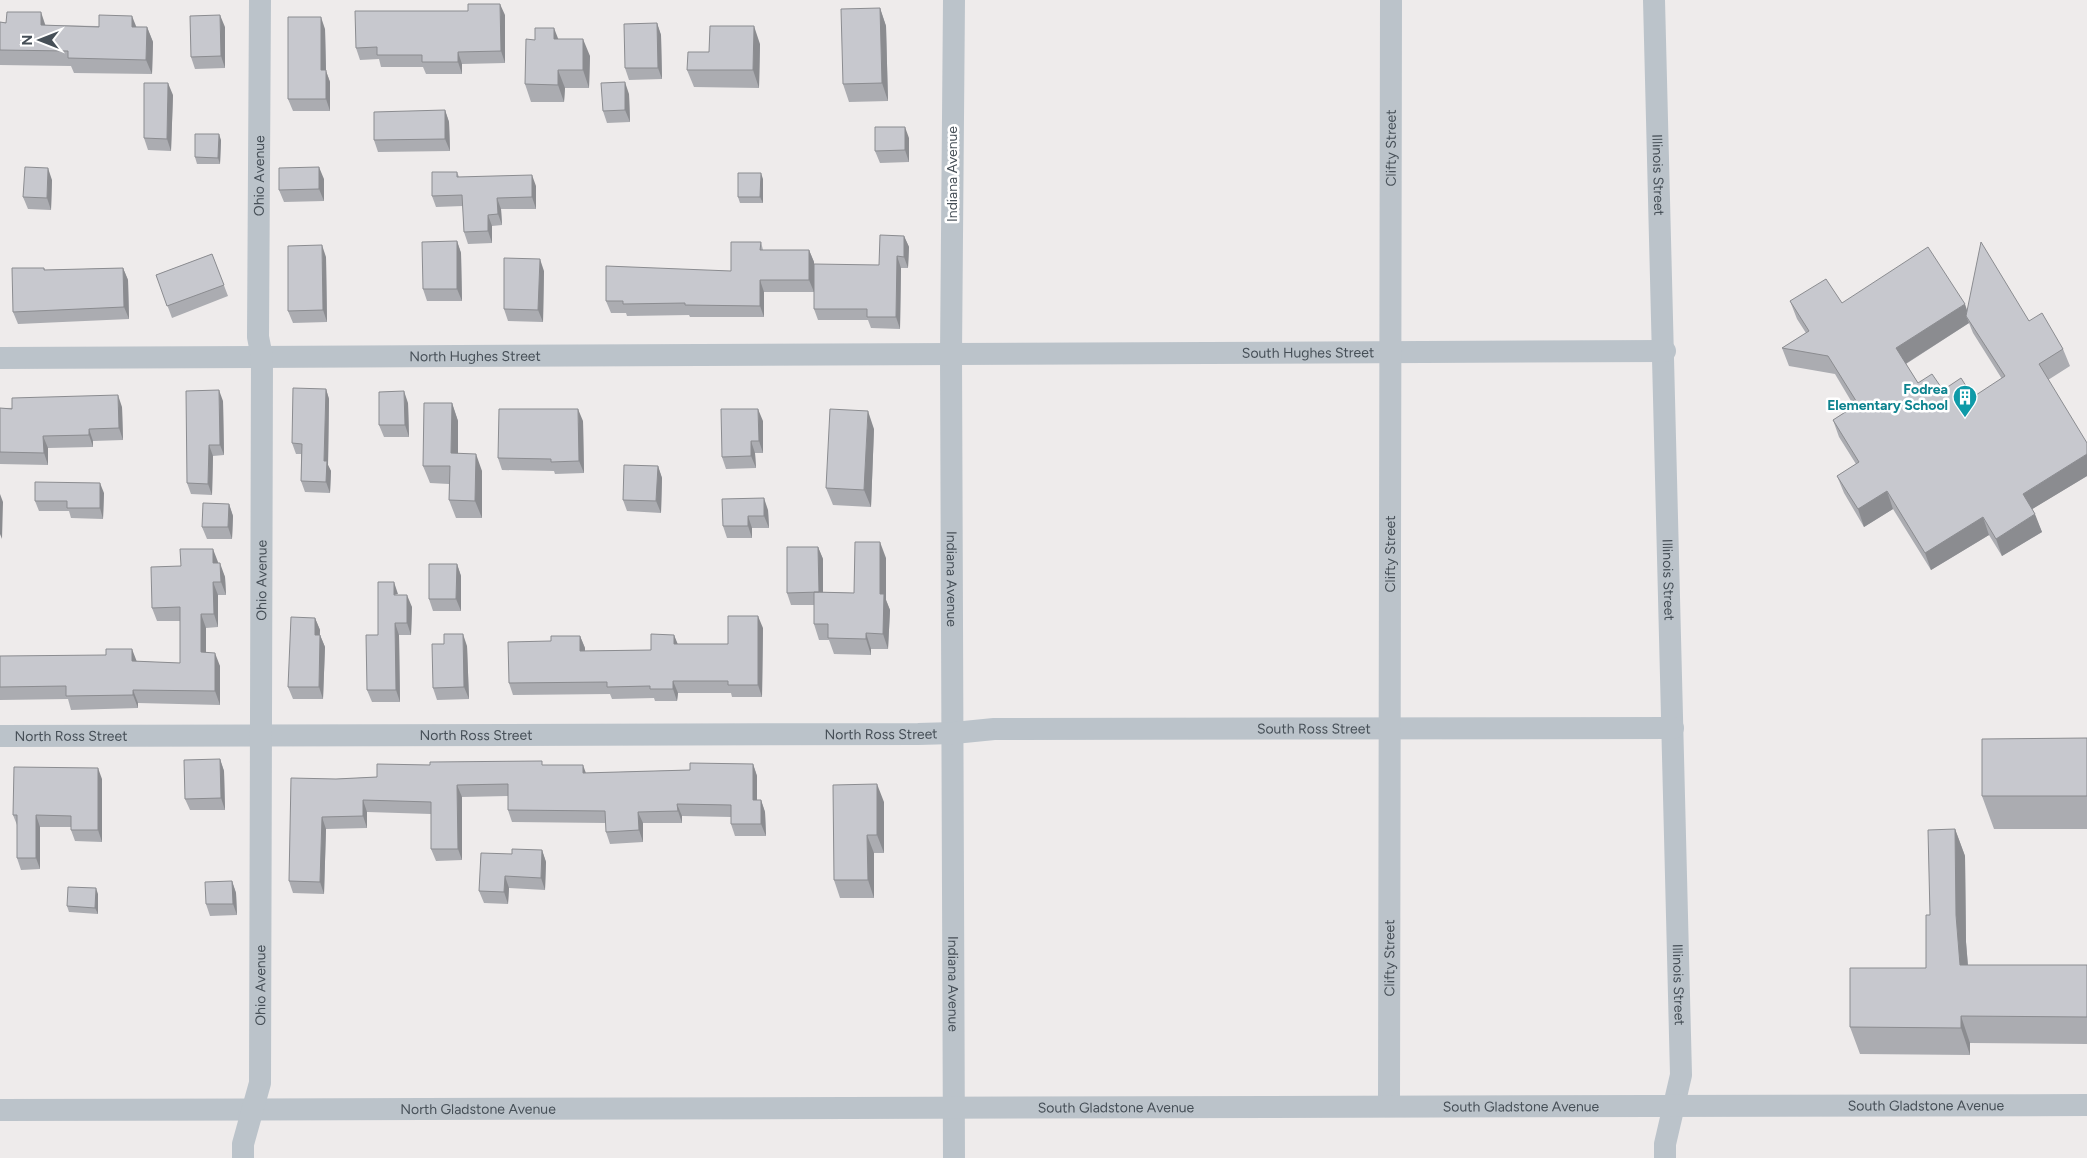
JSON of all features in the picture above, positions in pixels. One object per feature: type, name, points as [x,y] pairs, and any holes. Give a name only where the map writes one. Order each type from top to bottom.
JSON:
[{"type":"street","name":"Ohio Avenue","points":[[243,1158],[244,1144],[260,1083],[262,357],[258,337],[260,0]]},
{"type":"street","name":"Indiana Avenue","points":[[954,0],[951,355],[954,733],[954,1158]]},
{"type":"street","name":"Clifty Street","points":[[1390,1106],[1391,0]]},
{"type":"street","name":"Illinois Street","points":[[1654,0],[1665,351],[1681,1075],[1665,1144],[1664,1158]]},
{"type":"street","name":"South Hughes Street","points":[[951,355],[1665,351]]},
{"type":"street","name":"North Hughes Street","points":[[0,358],[951,355]]},
{"type":"street","name":"South Ross Street","points":[[954,733],[994,729],[1389,730],[1673,728]]},
{"type":"street","name":"North Ross Street","points":[[0,736],[954,733]]},
{"type":"street","name":"South Gladstone Avenue","points":[[954,1107],[2087,1104]]},
{"type":"street","name":"North Gladstone Avenue","points":[[0,1110],[954,1107]]},
{"type":"building","points":[[468,4],[500,4],[501,51],[458,52],[458,62],[422,62],[422,55],[377,55],[377,47],[356,48],[355,11],[468,11]]},
{"type":"building","points":[[880,8],[882,83],[843,84],[841,9]]},
{"type":"building","points":[[7,12],[41,12],[41,25],[99,27],[99,15],[132,16],[132,27],[147,27],[146,60],[68,58],[68,51],[0,50],[0,22],[6,23]]},
{"type":"building","points":[[220,15],[221,56],[191,57],[190,16]]},
{"type":"building","points":[[288,17],[321,17],[321,70],[326,70],[326,99],[288,99]]},
{"type":"building","points":[[657,23],[658,68],[625,68],[624,24]]},
{"type":"building","points":[[710,26],[754,26],[753,70],[687,70],[688,52],[709,52]]},
{"type":"building","points":[[535,28],[554,28],[554,39],[583,39],[583,70],[558,70],[558,85],[525,84],[526,39],[535,40]]},
{"type":"building","points":[[625,82],[625,110],[603,111],[601,83]]},
{"type":"building","points":[[144,83],[168,83],[167,139],[144,138]]},
{"type":"building","points":[[445,110],[445,139],[374,140],[374,112]]},
{"type":"building","points":[[875,127],[905,127],[905,150],[875,151]]},
{"type":"building","points":[[195,134],[219,134],[218,158],[195,157]]},
{"type":"building","points":[[25,167],[48,168],[47,198],[23,197]]},
{"type":"building","points":[[319,167],[319,189],[279,190],[279,168]]},
{"type":"building","points":[[432,172],[457,172],[457,177],[532,175],[532,197],[497,198],[498,214],[488,215],[488,231],[464,232],[462,195],[432,196]]},
{"type":"building","points":[[738,173],[761,173],[760,197],[738,197]]},
{"type":"building","points":[[880,235],[904,236],[904,257],[897,256],[896,317],[867,317],[867,309],[814,309],[814,264],[879,265]]},
{"type":"building","points":[[457,241],[457,289],[423,289],[422,242]]},
{"type":"building","points":[[731,242],[761,242],[760,250],[809,250],[809,280],[760,280],[760,306],[685,305],[685,303],[623,304],[623,301],[606,301],[606,266],[731,271]]},
{"type":"building","name":"Fodrea Elementary School","points":[[1981,242],[2029,321],[2042,313],[2063,349],[2039,364],[2087,443],[2087,454],[2023,494],[2035,514],[1996,539],[1983,517],[1925,553],[1887,491],[1858,509],[1837,476],[1859,462],[1833,420],[1858,404],[1828,356],[1782,348],[1809,331],[1790,301],[1826,279],[1842,303],[1928,247],[1965,304],[1896,348],[1918,383],[1932,374],[1943,390],[1961,378],[1973,397],[2005,376],[1966,316]]},
{"type":"building","points":[[322,245],[323,310],[288,311],[288,246]]},
{"type":"building","points":[[212,254],[224,285],[167,306],[156,275]]},
{"type":"building","points":[[504,258],[540,259],[538,310],[504,309]]},
{"type":"building","points":[[12,268],[44,268],[44,270],[123,268],[124,307],[13,312]]},
{"type":"building","points":[[293,388],[326,389],[324,461],[327,461],[326,482],[301,481],[302,444],[292,443]]},
{"type":"building","points":[[219,390],[220,445],[209,445],[208,484],[187,483],[186,391]]},
{"type":"building","points":[[404,391],[405,425],[379,425],[379,392]]},
{"type":"building","points":[[118,395],[119,428],[89,429],[89,435],[43,436],[44,453],[0,452],[0,408],[12,409],[12,398]]},
{"type":"building","points":[[424,403],[452,403],[451,453],[476,454],[475,501],[449,500],[450,466],[423,466]]},
{"type":"building","points":[[499,409],[578,409],[579,461],[551,462],[551,459],[498,458]]},
{"type":"building","points":[[721,409],[758,409],[759,441],[751,441],[751,456],[722,457]]},
{"type":"building","points":[[830,409],[868,411],[864,490],[826,488]]},
{"type":"building","points":[[624,465],[658,466],[656,501],[623,500]]},
{"type":"building","points":[[35,482],[100,483],[100,508],[67,508],[67,501],[35,501]]},
{"type":"building","points":[[764,498],[764,516],[748,516],[748,526],[723,526],[722,499]]},
{"type":"building","points":[[203,503],[229,504],[228,527],[202,527]]},
{"type":"building","points":[[855,542],[880,542],[880,594],[884,594],[883,634],[866,633],[866,639],[828,638],[828,624],[814,624],[814,592],[854,593]]},
{"type":"building","points":[[787,547],[818,547],[819,592],[787,593]]},
{"type":"building","points":[[180,549],[213,549],[213,563],[220,563],[221,582],[213,582],[214,614],[201,614],[201,652],[215,653],[215,691],[133,690],[133,695],[66,696],[66,686],[0,687],[0,656],[106,655],[106,649],[132,649],[132,661],[180,663],[180,607],[152,608],[151,567],[181,566]]},
{"type":"building","points":[[429,564],[457,564],[456,599],[429,599]]},
{"type":"building","points":[[378,582],[394,582],[394,595],[407,595],[407,623],[395,623],[396,690],[367,690],[366,635],[378,635]]},
{"type":"building","points":[[728,616],[758,616],[758,685],[728,685],[728,681],[673,681],[673,689],[650,689],[650,686],[607,687],[607,682],[509,683],[508,642],[551,641],[551,636],[580,636],[580,651],[651,650],[651,634],[674,635],[674,644],[728,644]]},
{"type":"building","points":[[291,617],[315,618],[315,635],[320,635],[319,687],[288,687]]},
{"type":"building","points":[[444,634],[463,634],[464,687],[433,688],[432,644],[444,644]]},
{"type":"building","points":[[2087,738],[2087,796],[1982,796],[1982,739]]},
{"type":"building","points":[[220,759],[221,798],[185,799],[184,760]]},
{"type":"building","points":[[542,761],[542,765],[583,765],[583,773],[690,770],[690,763],[753,764],[753,800],[761,800],[761,824],[731,824],[731,805],[677,804],[678,811],[638,812],[639,830],[606,832],[605,811],[508,810],[508,784],[457,785],[458,849],[431,849],[431,802],[363,800],[363,816],[322,817],[320,882],[289,881],[291,778],[336,779],[377,777],[377,764],[430,765],[430,762]]},
{"type":"building","points":[[14,767],[98,768],[98,830],[71,830],[71,816],[36,815],[36,858],[17,858],[17,815],[13,815]]},
{"type":"building","points":[[877,784],[877,835],[867,835],[868,880],[834,880],[833,785]]},
{"type":"building","points":[[1955,829],[1956,915],[1960,965],[2087,965],[2087,1017],[1961,1016],[1961,1028],[1850,1027],[1850,968],[1926,968],[1926,915],[1930,915],[1928,830]]},
{"type":"building","points":[[512,849],[542,850],[541,878],[505,876],[504,892],[479,891],[481,853],[512,854]]},
{"type":"building","points":[[232,881],[233,904],[206,904],[205,882]]},
{"type":"building","points":[[68,887],[96,888],[95,908],[67,906]]},
{"type":"place","name":"Fodrea Elementary School","points":[[1965,418]]}]
